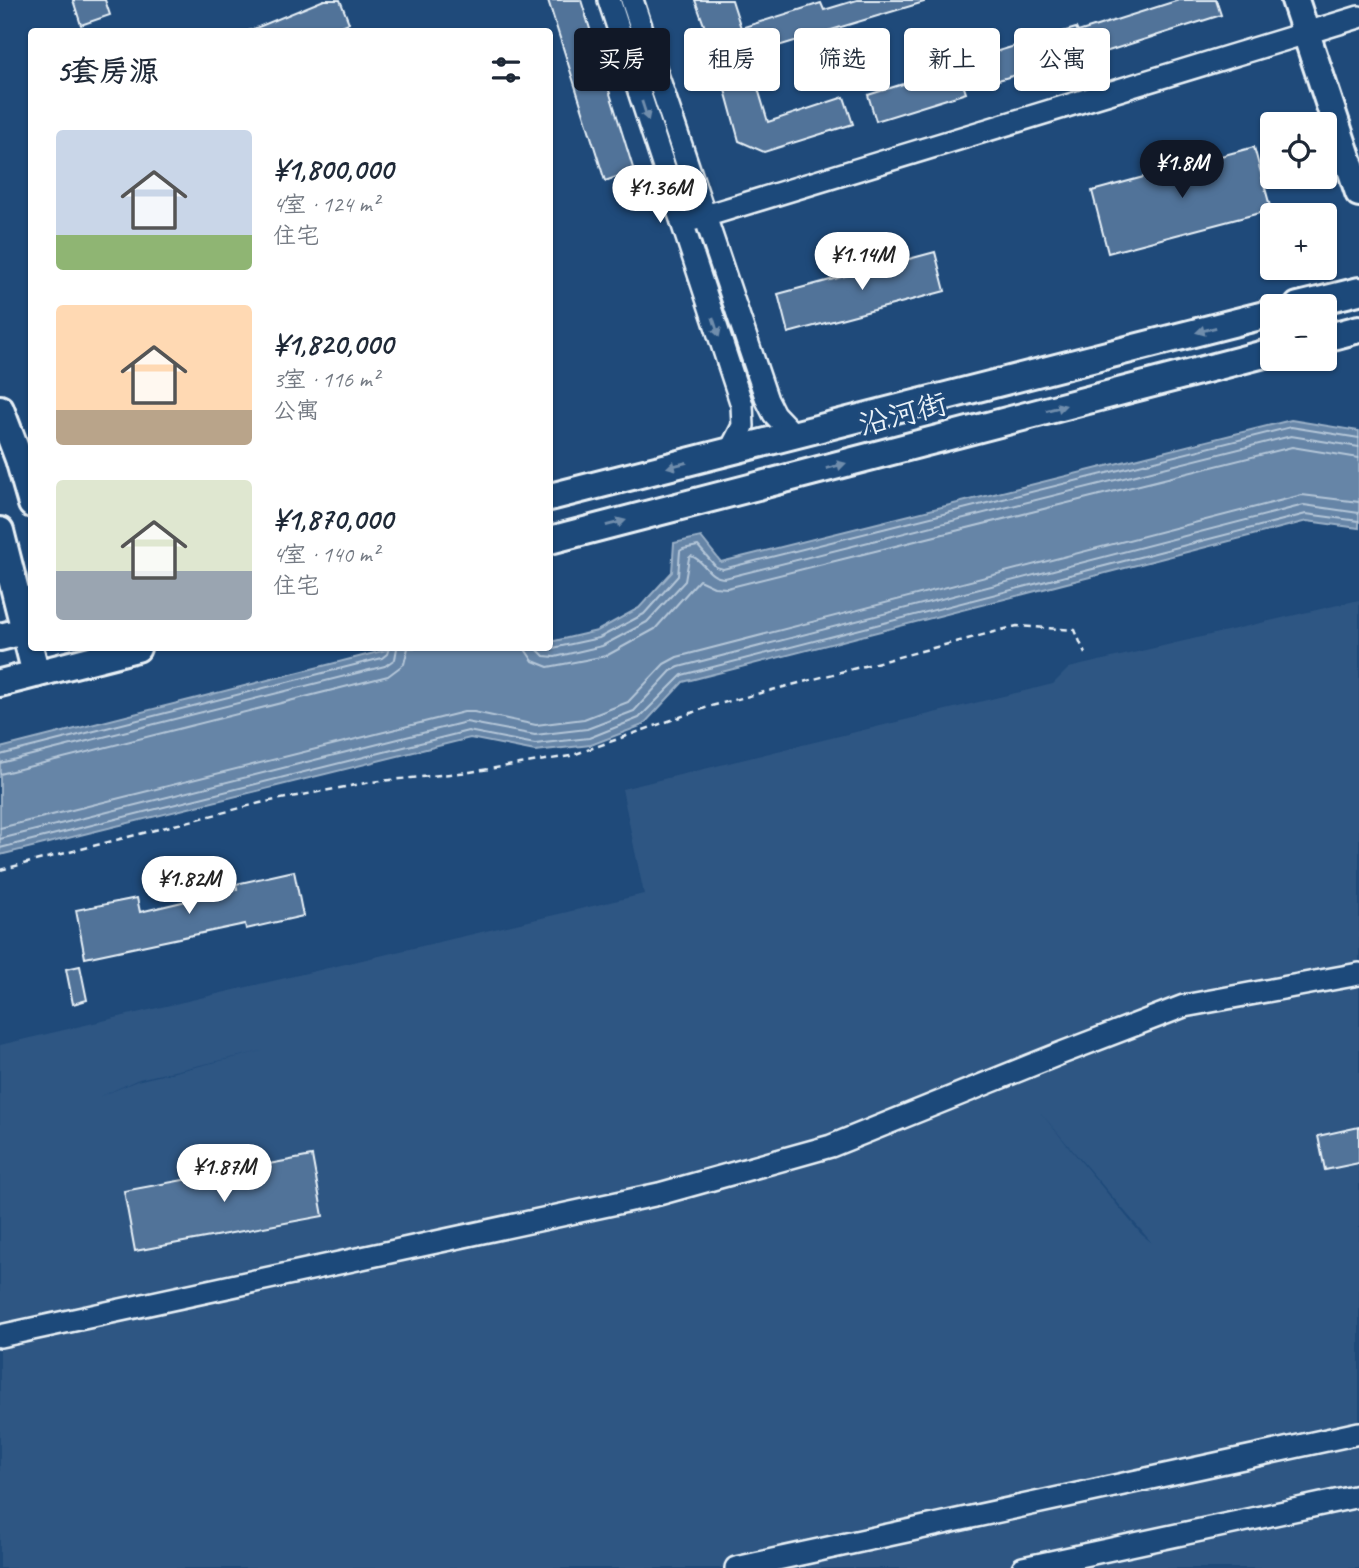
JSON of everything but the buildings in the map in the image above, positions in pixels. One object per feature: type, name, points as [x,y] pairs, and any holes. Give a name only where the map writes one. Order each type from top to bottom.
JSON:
[{"type":"main road","points":[[1295,0],[1359,193]]},
{"type":"main road","points":[[1337,296],[1359,290]]},
{"type":"main road","name":"沿河街","points":[[553,496],[1260,316]]},
{"type":"main road","points":[[1337,335],[1359,329]]},
{"type":"main road","name":"沿河街","points":[[553,539],[1260,355]]},
{"type":"main road","points":[[0,408],[28,492]]},
{"type":"main road","points":[[0,531],[28,626]]},
{"type":"main road","points":[[0,637],[28,629]]},
{"type":"main road","points":[[32,651],[36,674]]},
{"type":"main road","points":[[0,683],[36,674],[72,656],[112,651]]},
{"type":"street","points":[[608,0],[742,405],[743,426],[730,452]]},
{"type":"street","points":[[632,0],[767,400],[778,420],[794,435]]},
{"type":"street","points":[[682,223],[1359,17]]},
{"type":"street","points":[[0,1336],[672,1190],[831,1146],[1184,1006],[1359,975]]},
{"type":"street","points":[[736,1568],[1359,1433]]},
{"type":"street","points":[[1023,1568],[1359,1496]]},
{"type":"path","points":[[0,870],[260,803],[371,782],[470,772],[570,757],[711,706],[1017,626],[1075,631],[1085,654]]},
{"type":"shaded area","points":[[1359,600],[1359,1568],[0,1568],[0,1045],[644,894],[622,789],[1053,684],[1069,668]],"holes":[[[266,1050],[137,1081],[99,1097],[139,1079]],[[1039,1111],[1152,1243],[1141,1234]]]},
{"type":"water","points":[[1291,420],[1359,431],[1359,528],[1307,521],[683,682],[643,725],[591,745],[535,751],[470,738],[0,855],[0,748],[382,651],[553,651],[553,641],[597,631],[639,608],[672,572],[674,543],[701,537],[721,562]]}]
